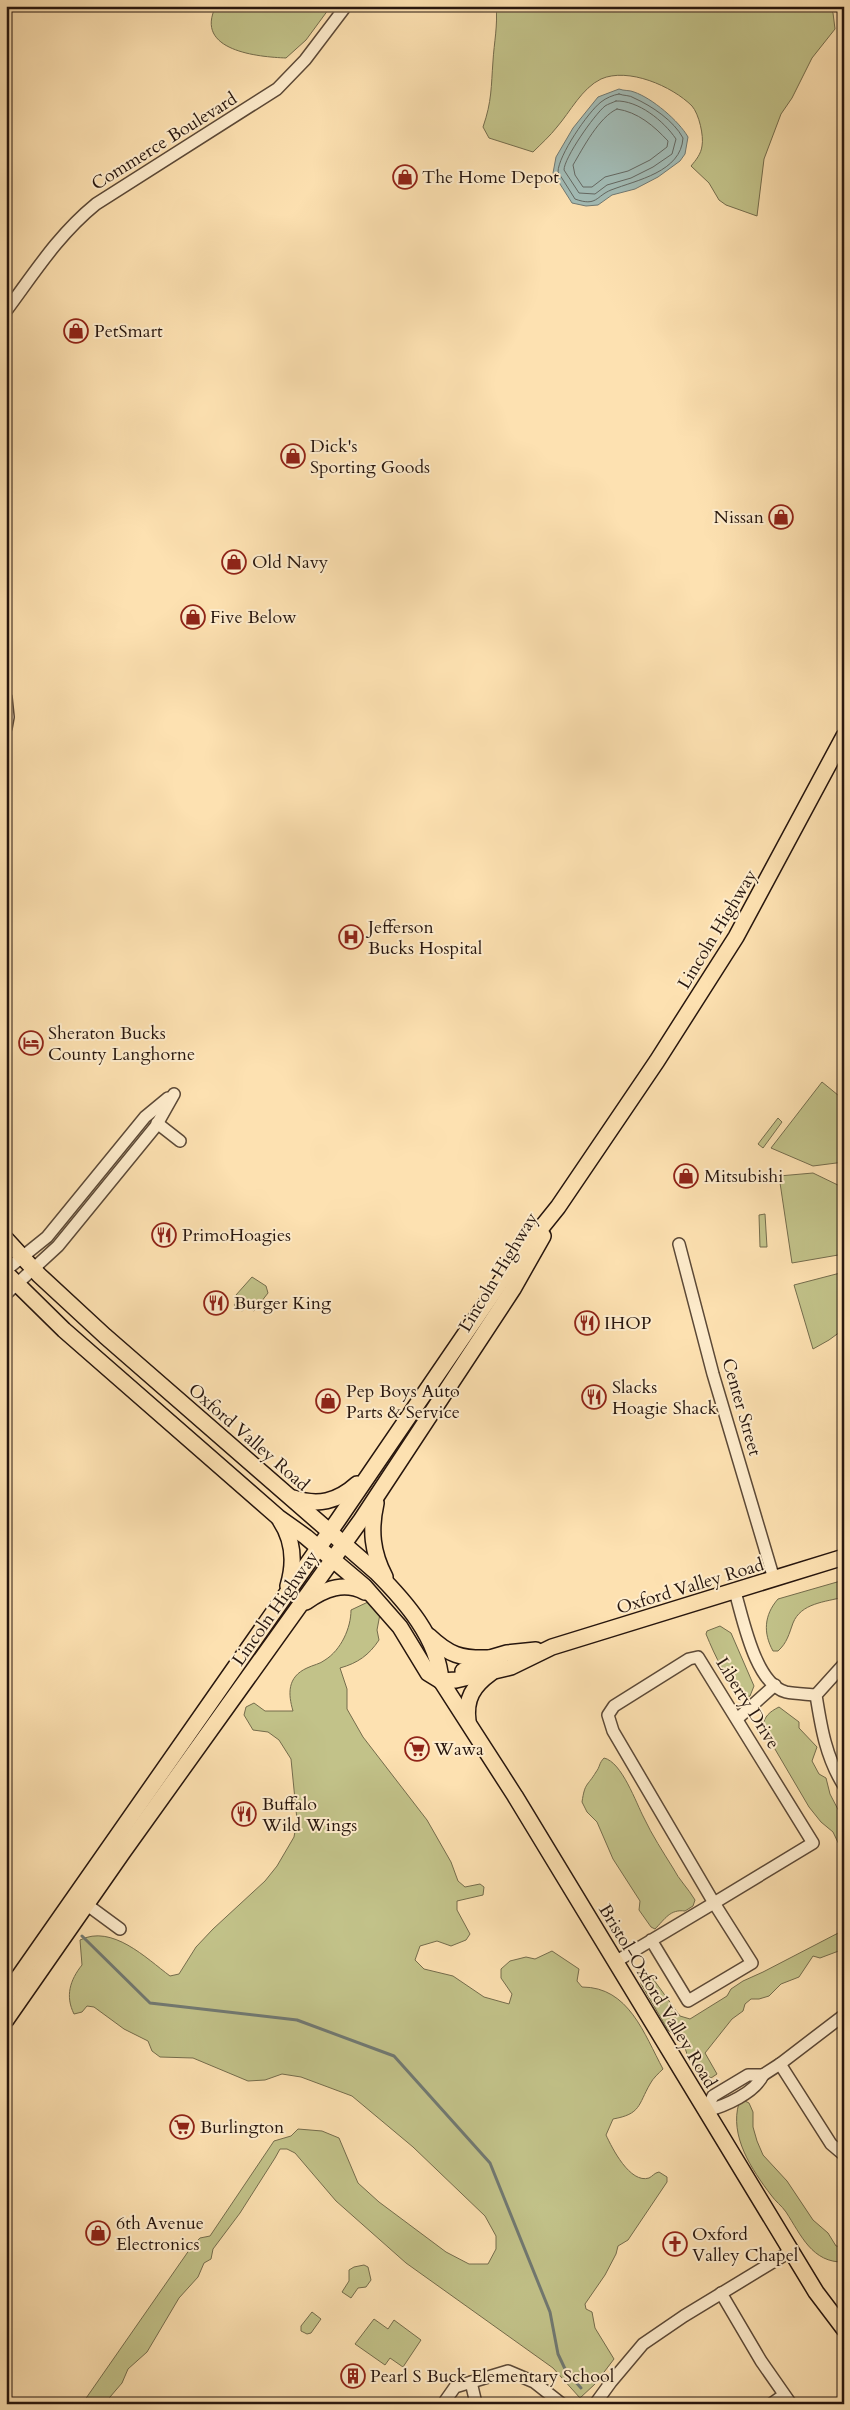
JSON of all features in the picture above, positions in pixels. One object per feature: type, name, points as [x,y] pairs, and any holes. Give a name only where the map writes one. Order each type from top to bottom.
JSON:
[{"type":"main road","name":"Lincoln Highway","points":[[6,2020],[64,1924],[285,1594],[330,1532],[516,1258],[558,1207],[732,944],[776,867],[844,736]]},
{"type":"main road","name":"Lincoln Highway","points":[[6,1995],[64,1924],[86,1904],[333,1560],[378,1495],[528,1266],[558,1207]]},
{"type":"main road","name":"Oxford Valley Road","points":[[6,1239],[33,1268],[105,1336],[344,1544],[390,1587],[425,1633],[440,1666],[441,1680],[490,1665],[511,1667],[546,1648],[735,1592],[844,1557]]},
{"type":"main road","points":[[6,1271],[12,1289],[64,1330],[278,1517],[333,1560],[377,1599],[400,1627],[428,1673],[441,1680]]},
{"type":"main road","points":[[289,1497],[306,1502],[329,1501],[348,1492],[371,1472]]},
{"type":"main road","points":[[378,1495],[372,1526],[372,1540],[380,1566],[390,1587]]},
{"type":"main road","points":[[278,1517],[286,1529],[292,1552],[291,1576],[285,1594]]},
{"type":"main road","points":[[300,1605],[325,1590],[348,1586],[359,1588],[377,1599]]},
{"type":"main road","points":[[425,1633],[442,1648],[455,1655],[471,1658],[490,1665],[470,1694],[466,1710],[468,1722]]},
{"type":"main road","name":"Bristol-Oxford Valley Road","points":[[441,1680],[816,2292],[844,2329]]},
{"type":"main road","points":[[6,1977],[64,1924]]},
{"type":"street","name":"Commerce Boulevard","points":[[6,311],[46,255],[75,221],[96,204],[277,88],[305,60],[346,6]]},
{"type":"street","points":[[6,698],[8,718],[6,728]]},
{"type":"street","points":[[6,1271],[47,1237],[145,1117],[174,1094],[157,1123],[58,1246],[12,1289]]},
{"type":"street","points":[[157,1123],[180,1141]]},
{"type":"street","name":"Center Street","points":[[678,1244],[713,1374],[774,1579]]},
{"type":"street","points":[[735,1592],[757,1664],[766,1678],[784,1692],[816,1695]]},
{"type":"street","name":"Liberty Drive","points":[[615,1962],[651,1940],[714,1903],[813,1844],[698,1657],[688,1659],[614,1706],[608,1715],[613,1732],[714,1903]]},
{"type":"street","points":[[816,1695],[844,1664]]},
{"type":"street","points":[[737,1719],[775,1685]]},
{"type":"street","points":[[816,1695],[821,1728],[833,1768],[844,1786]]},
{"type":"street","points":[[651,1940],[688,2001],[752,1964],[714,1903]]},
{"type":"street","points":[[86,1904],[120,1929]]},
{"type":"street","points":[[706,2112],[712,2096],[748,2075],[763,2075],[844,2015]]},
{"type":"street","points":[[780,2064],[832,2144],[844,2155]]},
{"type":"street","points":[[595,2404],[626,2363],[644,2344],[721,2293],[791,2251]]},
{"type":"street","points":[[721,2293],[761,2362],[788,2399],[771,2404]]},
{"type":"street","points":[[443,2404],[455,2387],[508,2370],[534,2382],[562,2404]]},
{"type":"street","points":[[471,2382],[475,2399],[472,2404]]},
{"type":"green space","points":[[216,6],[331,6],[306,40],[286,58],[246,53],[232,49],[221,42],[213,33],[211,21]]},
{"type":"green space","points":[[496,6],[828,6],[833,13],[835,29],[812,58],[792,98],[781,114],[764,159],[757,216],[726,205],[719,200],[709,183],[691,166],[702,146],[702,131],[697,114],[692,106],[683,99],[649,80],[624,75],[612,76],[594,83],[582,94],[554,130],[533,152],[489,138],[483,127],[491,94]]},
{"type":"green space","points":[[822,1082],[844,1100],[844,1162],[813,1166],[771,1148]]},
{"type":"green space","points":[[778,1118],[782,1122],[763,1148],[758,1144]]},
{"type":"green space","points":[[813,1173],[844,1188],[844,1254],[792,1263],[779,1176]]},
{"type":"green space","points":[[765,1214],[767,1247],[760,1247],[759,1215]]},
{"type":"green space","points":[[844,1272],[844,1329],[813,1349],[794,1285]]},
{"type":"green space","points":[[252,1277],[266,1286],[268,1293],[254,1311],[247,1307],[242,1311],[234,1305],[239,1299],[236,1295]]},
{"type":"green space","points":[[844,1580],[844,1597],[814,1604],[802,1611],[793,1623],[784,1645],[778,1651],[773,1651],[766,1631],[766,1624],[770,1611],[778,1599]]},
{"type":"green space","points":[[368,1602],[380,1614],[377,1630],[379,1640],[362,1658],[340,1668],[347,1689],[347,1709],[363,1737],[427,1820],[451,1862],[458,1881],[465,1887],[480,1884],[484,1887],[483,1895],[457,1901],[457,1910],[470,1934],[466,1940],[451,1946],[437,1941],[420,1946],[415,1960],[424,1969],[453,1976],[484,1997],[509,2004],[512,1994],[501,1978],[501,1969],[510,1961],[526,1957],[535,1959],[552,1951],[579,1969],[577,1981],[582,1987],[598,1989],[612,1995],[623,2004],[641,2028],[663,2069],[651,2082],[637,2108],[629,2114],[613,2119],[606,2135],[623,2164],[635,2176],[649,2178],[659,2172],[667,2177],[667,2182],[628,2240],[618,2246],[605,2275],[585,2304],[586,2309],[592,2312],[595,2328],[614,2359],[595,2384],[580,2398],[553,2368],[406,2263],[336,2201],[295,2153],[287,2149],[280,2149],[240,2213],[213,2249],[211,2259],[204,2263],[198,2277],[179,2298],[147,2352],[128,2369],[122,2383],[104,2404],[82,2404],[192,2246],[200,2238],[210,2236],[274,2141],[291,2136],[298,2129],[322,2131],[339,2138],[358,2183],[379,2202],[446,2252],[469,2264],[488,2264],[496,2249],[496,2236],[485,2216],[413,2147],[352,2096],[301,2077],[282,2074],[265,2080],[248,2081],[193,2058],[160,2057],[152,2051],[148,2041],[124,2029],[94,2007],[87,2006],[82,2012],[74,2014],[71,2007],[70,1988],[74,1976],[82,1965],[80,1940],[92,1936],[104,1936],[116,1940],[139,1952],[170,1976],[179,1974],[196,1947],[265,1881],[277,1866],[294,1837],[297,1820],[291,1759],[279,1740],[268,1732],[253,1730],[244,1715],[246,1707],[254,1703],[265,1711],[293,1711],[290,1698],[292,1681],[300,1672],[331,1656],[344,1638],[351,1617],[351,1610]]},
{"type":"green space","points":[[720,1626],[731,1633],[754,1686],[750,1696],[745,1698],[727,1677],[706,1634],[707,1631]]},
{"type":"green space","points":[[779,1707],[799,1722],[799,1728],[817,1747],[812,1761],[819,1774],[826,1778],[830,1794],[844,1821],[844,1855],[833,1832],[821,1822],[809,1807],[762,1727],[768,1715]]},
{"type":"green space","points":[[604,1758],[611,1761],[617,1767],[628,1784],[654,1837],[695,1900],[693,1906],[685,1911],[672,1913],[655,1929],[651,1927],[639,1910],[640,1901],[613,1859],[597,1822],[587,1812],[582,1802],[585,1788]]},
{"type":"green space","points":[[844,1930],[844,1949],[820,1958],[813,1956],[799,1977],[781,1984],[769,1996],[751,1999],[745,2004],[743,2011],[732,2019],[705,2053],[717,2074],[711,2078],[702,2072],[688,2057],[683,2042],[668,2030],[641,1984],[641,1977],[645,1975],[651,1976],[680,2016],[690,2019],[727,1996],[731,1989],[743,1981]]},
{"type":"green space","points":[[745,2101],[749,2103],[753,2112],[753,2127],[763,2155],[787,2181],[813,2220],[828,2233],[836,2246],[844,2247],[844,2262],[824,2258],[809,2246],[750,2164],[744,2152],[737,2128],[739,2103]]},
{"type":"green space","points":[[364,2265],[368,2267],[371,2280],[366,2287],[358,2288],[351,2298],[342,2292],[349,2281],[349,2270]]},
{"type":"green space","points":[[312,2312],[321,2319],[311,2333],[307,2334],[301,2331],[301,2326]]},
{"type":"green space","points":[[374,2319],[388,2329],[394,2320],[421,2340],[403,2367],[390,2358],[385,2365],[355,2344]]},
{"type":"water","points":[[619,89],[632,91],[649,99],[672,117],[688,137],[685,154],[680,161],[658,177],[635,189],[612,195],[598,205],[586,206],[572,203],[553,173],[556,157],[573,128],[598,97]]},
{"type":"waterway","points":[[82,1936],[150,2003],[297,2020],[394,2056],[490,2163],[550,2312],[558,2354],[566,2371],[581,2388]]},
{"type":"place","name":"The Home Depot","points":[[405,177]]},
{"type":"place","name":"PetSmart","points":[[76,331]]},
{"type":"place","name":"Dick's Sporting Goods","points":[[293,456]]},
{"type":"place","name":"Nissan","points":[[781,517]]},
{"type":"place","name":"Old Navy","points":[[234,562]]},
{"type":"place","name":"Five Below","points":[[193,617]]},
{"type":"place","name":"Jefferson Bucks Hospital","points":[[351,937]]},
{"type":"place","name":"Sheraton Bucks County Langhorne","points":[[31,1043]]},
{"type":"place","name":"Mitsubishi","points":[[686,1176]]},
{"type":"place","name":"PrimoHoagies","points":[[164,1235]]},
{"type":"place","name":"Burger King","points":[[216,1303]]},
{"type":"place","name":"IHOP","points":[[587,1323]]},
{"type":"place","name":"Slacks Hoagie Shack","points":[[594,1397]]},
{"type":"place","name":"Pep Boys Auto Parts & Service","points":[[328,1401]]},
{"type":"place","name":"Wawa","points":[[417,1749]]},
{"type":"place","name":"Buffalo Wild Wings","points":[[244,1814]]},
{"type":"place","name":"Burlington","points":[[182,2127]]},
{"type":"place","name":"6th Avenue Electronics","points":[[98,2233]]},
{"type":"place","name":"Oxford Valley Chapel","points":[[675,2244]]},
{"type":"place","name":"Pearl S Buck Elementary School","points":[[353,2376]]}]
